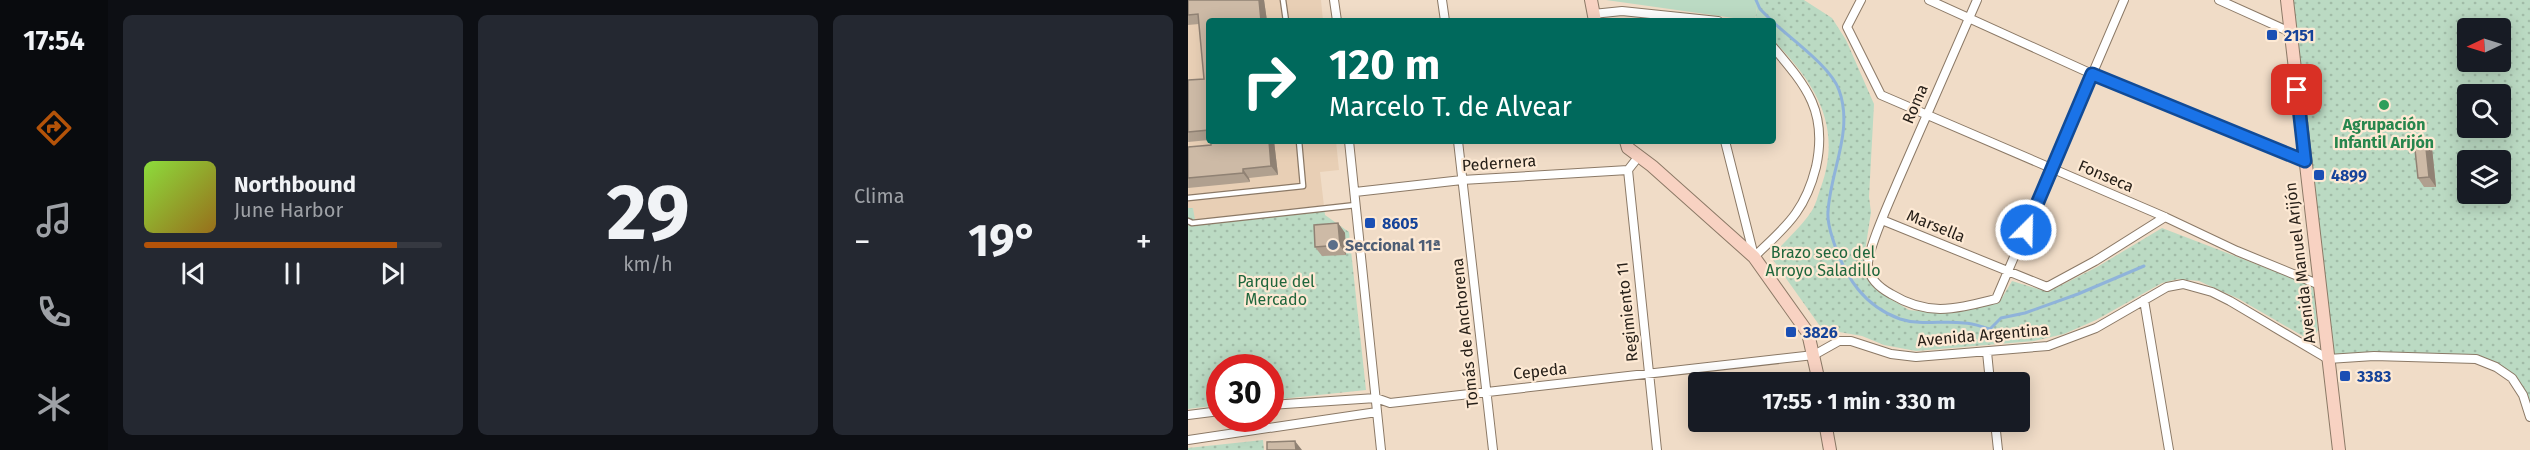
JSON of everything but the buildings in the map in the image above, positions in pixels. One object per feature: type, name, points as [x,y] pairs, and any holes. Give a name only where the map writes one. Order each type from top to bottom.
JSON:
[{"type":"street","points":[[1334,0],[1336,18]]},
{"type":"street","points":[[1442,0],[1445,18]]},
{"type":"street","points":[[1591,0],[1594,17],[1622,11],[1684,18]]},
{"type":"street","name":"Fonseca","points":[[1861,0],[1847,27],[1881,96],[2165,217],[2237,252],[2320,285]]},
{"type":"street","points":[[1929,0],[1970,16],[2092,74],[2305,161]]},
{"type":"street","name":"Roma","points":[[1977,0],[1882,220],[1868,264],[1871,277],[1881,289],[1910,306],[1936,309],[1960,308],[1996,299],[2008,271]]},
{"type":"street","points":[[2008,271],[2124,0]]},
{"type":"street","points":[[2219,0],[2290,32]]},
{"type":"street","name":"Avenida Manuel Arijón","points":[[2287,0],[2338,450]]},
{"type":"street","points":[[1754,256],[1796,213],[1811,185],[1820,149],[1820,124],[1809,94],[1776,51]]},
{"type":"street","points":[[1349,144],[1382,450]]},
{"type":"street","name":"Tomás de Anchorena","points":[[1458,144],[1493,450]]},
{"type":"street","points":[[1627,144],[1628,148],[1754,256],[1808,333],[1817,372]]},
{"type":"street","points":[[1726,144],[1754,256]]},
{"type":"street","points":[[1628,170],[1639,156]]},
{"type":"street","name":"Pedernera","points":[[1355,192],[1462,180],[1628,170]]},
{"type":"street","name":"Regimiento 11","points":[[1628,170],[1657,450]]},
{"type":"street","name":"Marsella","points":[[1882,220],[2047,287],[2095,261],[2165,217]]},
{"type":"street","name":"Avenida Argentina","points":[[1814,355],[1839,341],[1851,341],[1891,354],[1916,357],[2048,346],[2096,328],[2168,286],[2183,284],[2230,301],[2328,359]]},
{"type":"street","points":[[2144,300],[2169,450]]},
{"type":"street","points":[[1987,352],[1989,372]]},
{"type":"street","name":"Cepeda","points":[[1284,404],[1376,398],[1390,403],[1814,355]]},
{"type":"street","points":[[2328,359],[2374,356],[2475,359],[2496,367],[2512,378],[2523,395],[2530,417]]},
{"type":"street","points":[[1188,440],[1377,412]]},
{"type":"street","points":[[1188,415],[1206,413]]},
{"type":"street","points":[[1827,432],[1830,450]]},
{"type":"street","points":[[1996,432],[1998,450]]},
{"type":"lane","points":[[1283,0],[1286,18]]},
{"type":"lane","points":[[1188,198],[1304,186],[1299,144]]},
{"type":"lane","points":[[1188,221],[1192,223],[1356,205]]},
{"type":"shaded area","points":[[1188,0],[1321,0],[1323,18],[1206,18],[1206,144],[1336,144],[1339,170],[1320,172],[1324,206],[1194,220],[1193,208],[1188,208]]},
{"type":"green space","points":[[1606,0],[1758,0],[1755,18],[1734,18]]},
{"type":"green space","name":"Brazo seco del Arroyo Saladillo","points":[[1758,0],[1804,0],[1832,18],[1846,40],[1874,104],[1869,197],[1871,212],[1864,258],[1867,277],[1879,292],[1909,310],[1938,313],[1999,303],[2012,281],[2048,292],[2097,267],[2162,228],[2313,286],[2318,330],[2314,337],[2308,339],[2239,299],[2199,281],[2178,279],[2162,283],[2096,320],[2064,334],[2034,341],[1916,351],[1884,345],[1862,336],[1822,329],[1771,257],[1802,224],[1816,203],[1827,165],[1829,144],[1827,125],[1812,89],[1801,72],[1776,43],[1776,18],[1755,18]]},
{"type":"green space","points":[[2287,0],[2530,0],[2530,417],[2512,378],[2476,359],[2328,359]]},
{"type":"green space","name":"Parque del Mercado","points":[[1324,206],[1325,215],[1349,232],[1366,390],[1284,399],[1284,354],[1206,354],[1206,407],[1188,409],[1188,208],[1193,208],[1195,220]]},
{"type":"green space","points":[[1263,440],[1264,450],[1188,450],[1188,448]]},
{"type":"waterway","points":[[1756,0],[1760,9],[1769,18]]},
{"type":"waterway","points":[[1776,25],[1828,72],[1839,90],[1843,105],[1843,136],[1830,197],[1829,224],[1844,268],[1858,289],[1876,307],[1908,321],[1967,323],[1990,329],[2001,318],[2025,313],[2078,294],[2144,266]]},
{"type":"place","name":"2151","points":[[2272,35]]},
{"type":"place","name":"Agrupación Infantil Arijón","points":[[2384,105]]},
{"type":"place","name":"4899","points":[[2319,175]]},
{"type":"place","name":"8605","points":[[1370,223]]},
{"type":"place","name":"Seccional 11ª","points":[[1333,245]]},
{"type":"place","name":"3826","points":[[1791,332]]},
{"type":"place","name":"3383","points":[[2345,376]]},
{"type":"route","points":[[2026,230],[2092,74],[2305,161],[2297,90]]}]
